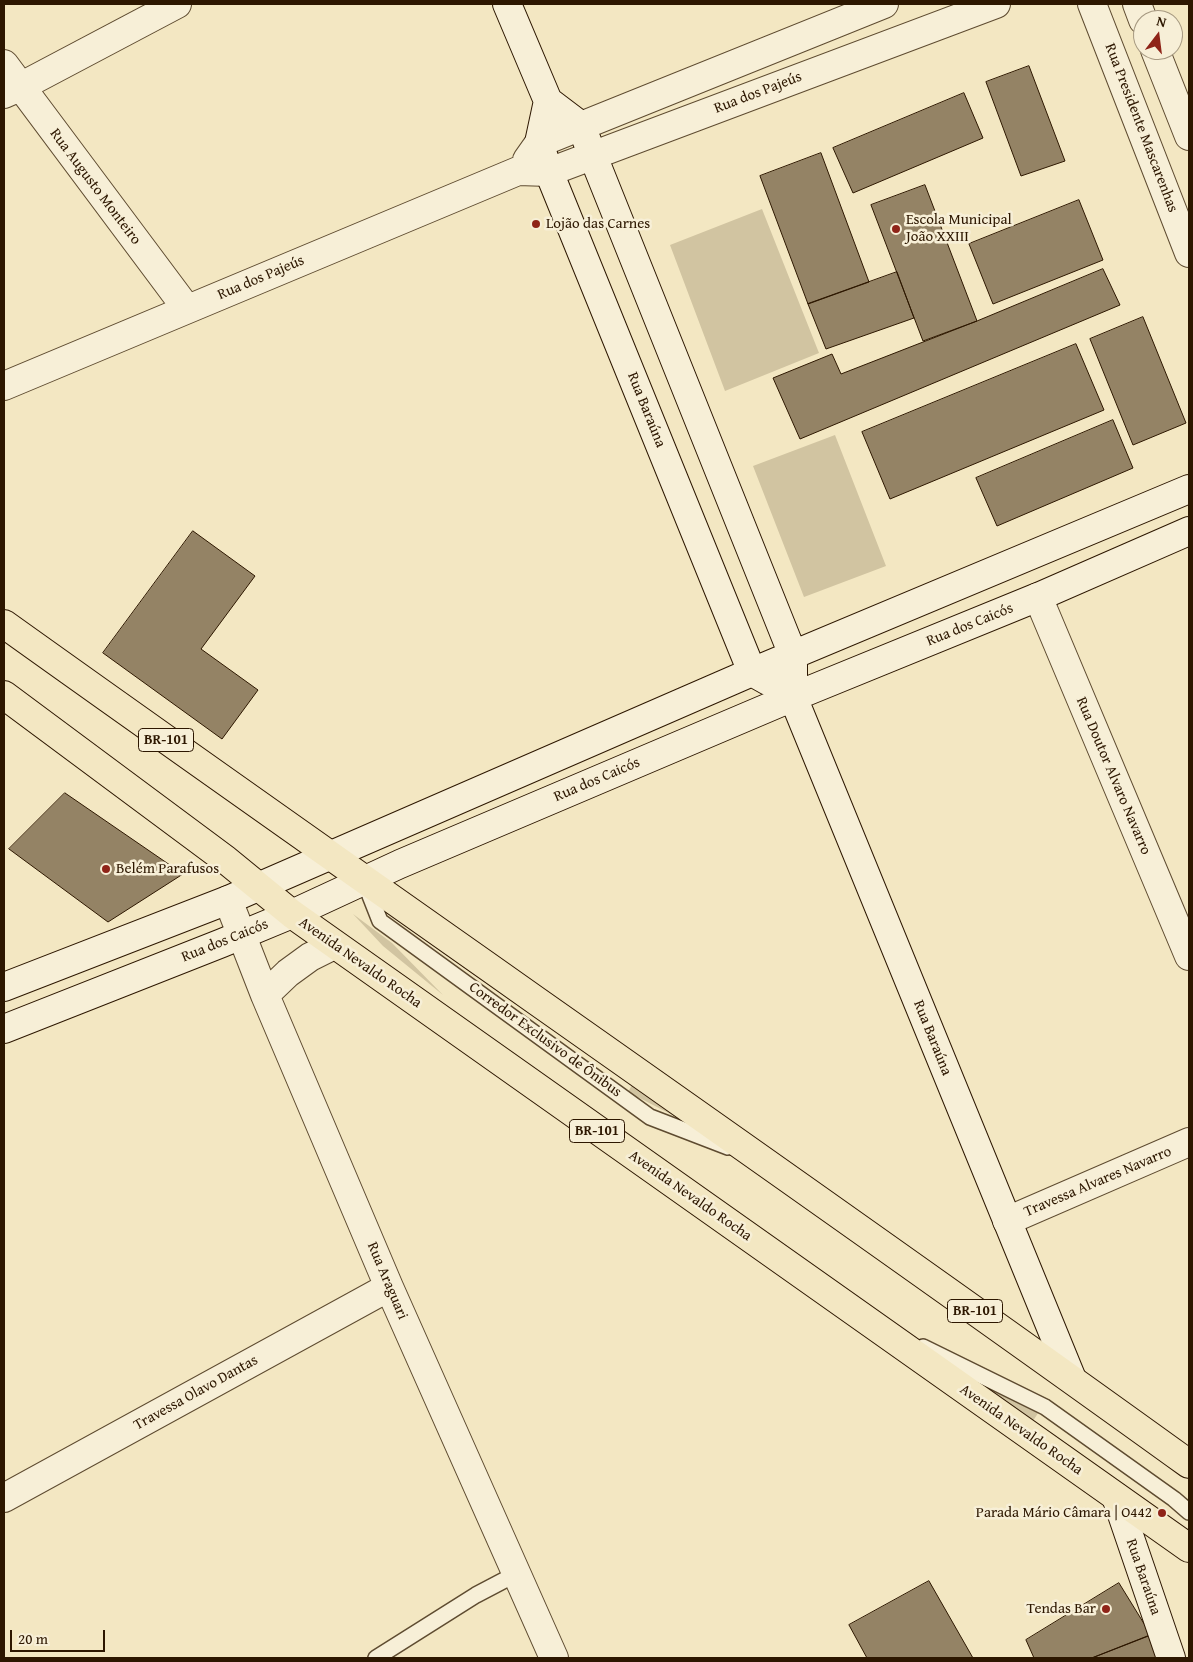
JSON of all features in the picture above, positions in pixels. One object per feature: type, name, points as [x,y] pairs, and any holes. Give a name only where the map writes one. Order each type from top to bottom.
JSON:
[{"type":"highway","name":"BR-101","points":[[4,624],[1189,1464]]},
{"type":"highway","name":"Avenida Nevaldo Rocha","points":[[4,695],[226,860],[292,914],[334,945],[1189,1548]]},
{"type":"street","points":[[12,91],[177,4]]},
{"type":"street","points":[[507,4],[548,101],[581,126]]},
{"type":"street","points":[[539,143],[884,4]]},
{"type":"street","name":"Rua dos Pajeús","points":[[4,386],[518,171],[549,172],[996,4]]},
{"type":"street","name":"Rua Presidente Mascarenhas","points":[[1092,4],[1189,253]]},
{"type":"street","points":[[1159,60],[1189,136]]},
{"type":"street","name":"Rua Augusto Monteiro","points":[[4,64],[12,91],[187,309]]},
{"type":"street","points":[[518,171],[539,143],[548,101]]},
{"type":"street","name":"Rua Baraúna","points":[[581,126],[793,655],[793,697],[1072,1380]]},
{"type":"street","name":"Rua Baraúna","points":[[539,143],[549,172],[752,672]]},
{"type":"street","points":[[4,987],[228,900],[752,672],[1189,490]]},
{"type":"street","name":"Rua dos Caicós","points":[[4,1029],[292,914],[364,880],[793,697],[1038,597],[1189,531]]},
{"type":"street","name":"Rua Doutor Alvaro Navarro","points":[[1038,597],[1189,956]]},
{"type":"street","points":[[752,672],[793,697]]},
{"type":"street","name":"Rua Araguari","points":[[228,900],[389,1287],[554,1658]]},
{"type":"street","points":[[266,995],[288,973],[310,957],[334,945]]},
{"type":"street","name":"Travessa Alvares Navarro","points":[[1007,1221],[1189,1142]]},
{"type":"street","name":"Travessa Olavo Dantas","points":[[4,1498],[389,1287]]},
{"type":"street","name":"Rua Baraúna","points":[[1116,1497],[1171,1658]]},
{"type":"lane","points":[[861,1316],[1045,1407],[1174,1499],[1189,1512]]},
{"type":"lane","points":[[376,1658],[476,1595],[516,1574]]},
{"type":"shaded area","points":[[762,209],[819,353],[725,391],[670,245]]},
{"type":"shaded area","points":[[835,435],[886,566],[804,597],[753,466]]},
{"type":"shaded area","points":[[353,914],[392,943],[443,995],[383,946]]},
{"type":"shaded area","points":[[635,1080],[713,1136],[628,1092]]},
{"type":"shaded area","points":[[923,1353],[1040,1410],[1031,1424]]},
{"type":"building","points":[[1029,66],[1065,161],[1021,176],[986,82]]},
{"type":"building","points":[[964,93],[983,138],[853,193],[833,148]]},
{"type":"building","points":[[821,153],[869,282],[808,304],[760,176]]},
{"type":"building","points":[[925,185],[977,321],[923,341],[871,205]]},
{"type":"building","points":[[1079,200],[1103,260],[993,304],[969,244]]},
{"type":"building","points":[[1103,269],[1120,305],[800,439],[773,378],[832,354],[841,374]]},
{"type":"building","points":[[897,272],[914,318],[826,349],[808,304]]},
{"type":"building","points":[[1143,317],[1186,423],[1133,445],[1090,339]]},
{"type":"building","points":[[1076,344],[1104,410],[890,499],[862,432]]},
{"type":"building","points":[[1113,420],[1133,468],[997,526],[976,478]]},
{"type":"building","points":[[193,531],[255,576],[201,649],[258,690],[222,739],[103,653]]},
{"type":"building","points":[[65,793],[183,874],[108,922],[9,849]]},
{"type":"building","points":[[929,1581],[973,1658],[867,1658],[849,1625]]},
{"type":"building","name":"Tendas Bar","points":[[1119,1583],[1151,1635],[1092,1658],[1034,1658],[1026,1640]]},
{"type":"building","points":[[1151,1635],[1157,1658],[1092,1658]]},
{"type":"place","name":"Lojão das Carnes","points":[[536,224]]},
{"type":"place","name":"Escola Municipal João XXIII","points":[[896,229]]},
{"type":"place","name":"Belém Parafusos","points":[[106,869]]},
{"type":"place","name":"Parada Mário Câmara | O442","points":[[1162,1513]]},
{"type":"place","name":"Tendas Bar","points":[[1106,1609]]}]
